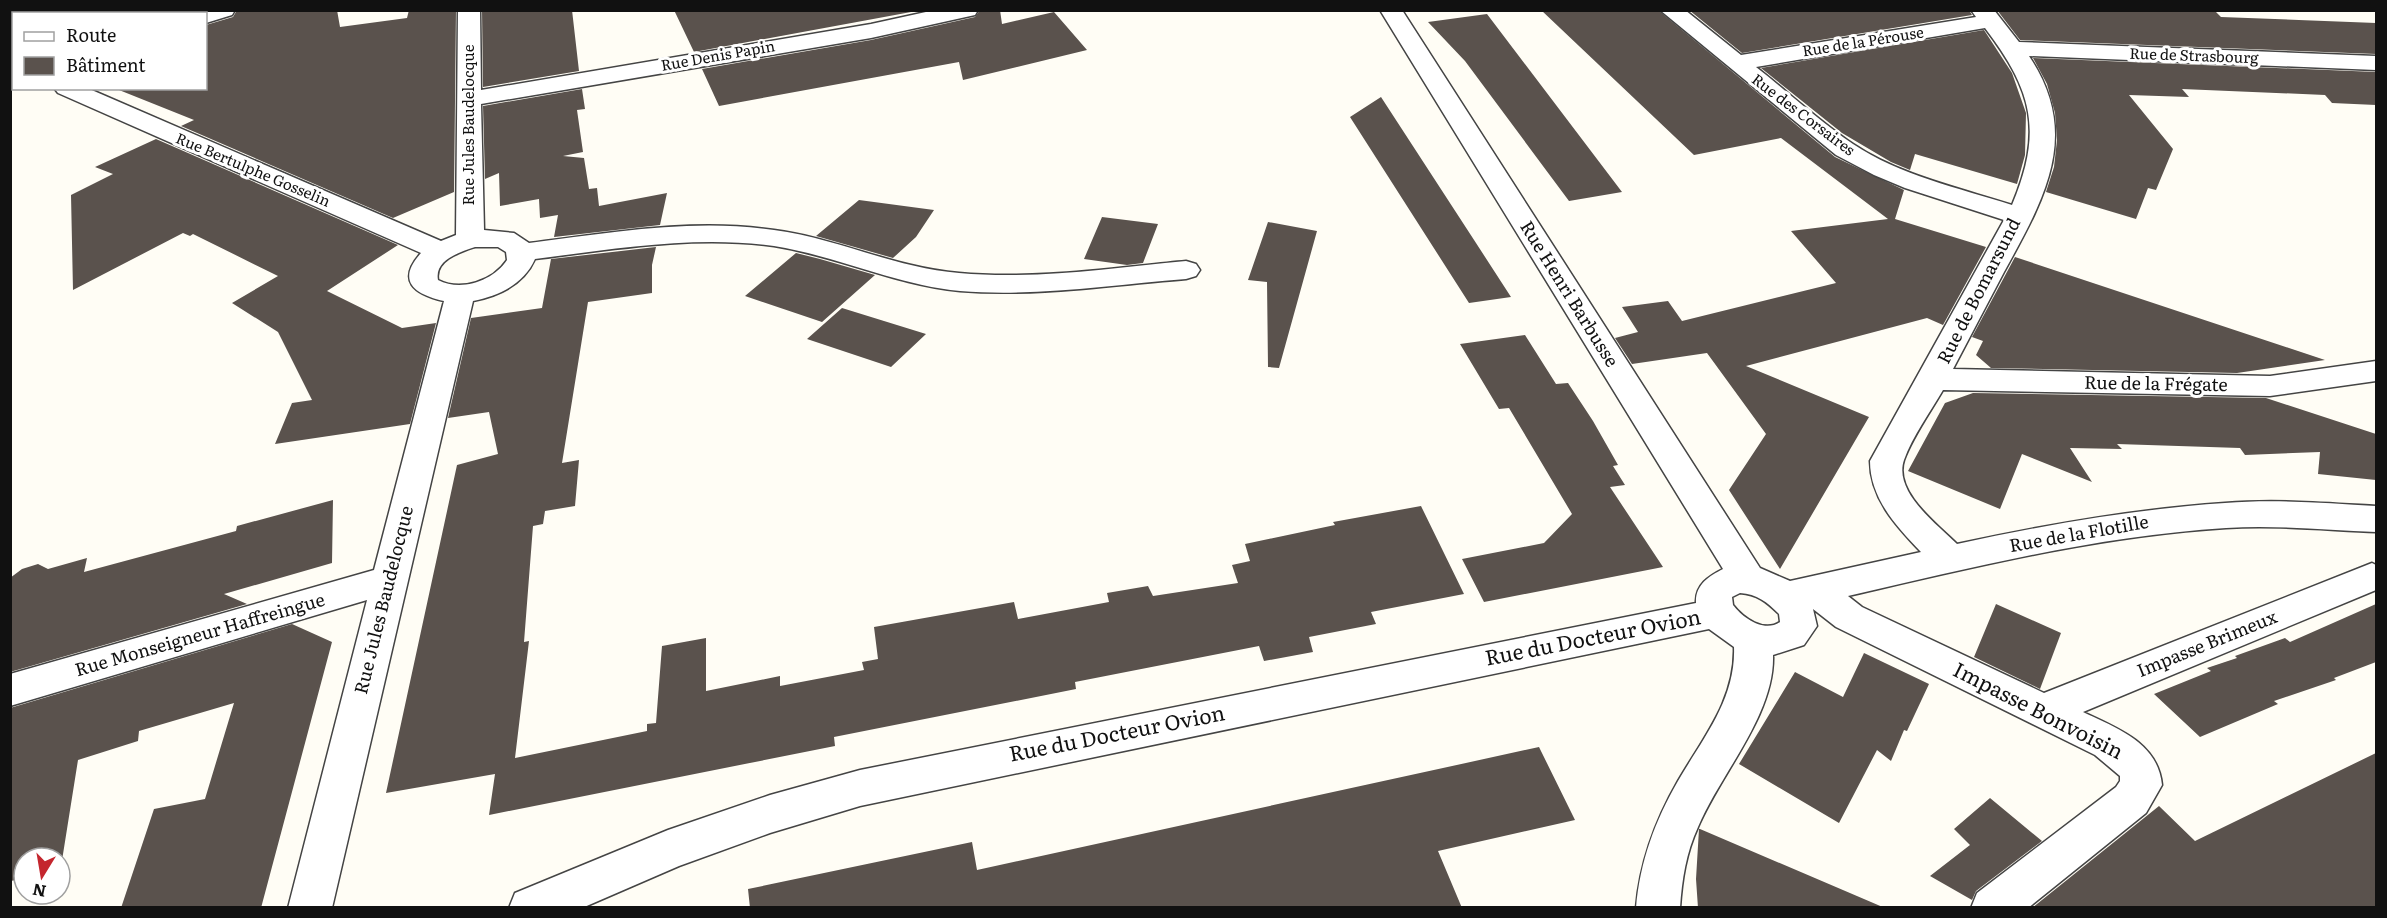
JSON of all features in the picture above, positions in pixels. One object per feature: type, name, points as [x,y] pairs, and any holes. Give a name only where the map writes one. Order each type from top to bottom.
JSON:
[{"type":"street","points":[[207,16],[224,10]]},
{"type":"street","name":"Rue Jules Baudelocque","points":[[469,10],[470,239]]},
{"type":"street","name":"Rue Denis Papin","points":[[469,99],[871,31],[967,10]]},
{"type":"street","name":"Rue Henri Barbusse","points":[[1391,10],[1748,579]]},
{"type":"street","name":"Rue des Corsaires","points":[[1671,10],[1818,131],[1858,158],[1914,182],[2018,216]]},
{"type":"street","name":"Rue de la Pérouse","points":[[1735,63],[1986,16]]},
{"type":"street","name":"Rue de Bomarsund","points":[[1949,558],[1895,496],[1885,473],[1887,461],[1934,379],[2018,216],[2038,169],[2044,130],[2036,90],[2012,49],[1986,16]]},
{"type":"street","name":"Rue de Strasbourg","points":[[2012,49],[2376,63]]},
{"type":"street","name":"Rue Bertulphe Gosselin","points":[[71,90],[441,251]]},
{"type":"street","points":[[522,252],[704,233],[792,241],[908,274],[957,282],[1030,282],[1186,270]]},
{"type":"street","points":[[470,239],[504,239],[518,245],[522,252],[519,264],[502,280],[482,289],[460,293],[434,289],[423,280],[427,263],[441,251],[470,239]]},
{"type":"street","name":"Rue Jules Baudelocque","points":[[310,908],[460,293]]},
{"type":"street","name":"Rue de la Frégate","points":[[1934,379],[2270,386],[2300,384],[2376,371]]},
{"type":"street","name":"Rue de la Flotille","points":[[1801,593],[1949,558],[2100,528],[2205,515],[2290,513],[2376,519]]},
{"type":"street","name":"Impasse Brimeux","points":[[2043,711],[2372,577]]},
{"type":"street","points":[[1748,579],[1766,582],[1801,593],[1797,625],[1792,633],[1772,641],[1753,639],[1728,627],[1717,613],[1714,599],[1719,587],[1731,580],[1748,579]]},
{"type":"street","name":"Rue Monseigneur Haffreingue","points":[[10,690],[389,580]]},
{"type":"street","name":"Impasse Bonvoisin","points":[[1801,593],[2122,751],[2138,769],[2141,785],[2131,800],[1993,908]]},
{"type":"street","name":"Rue du Docteur Ovion","points":[[531,908],[668,850],[770,814],[860,788],[1717,613]]},
{"type":"street","points":[[1658,908],[1659,880],[1670,840],[1749,691],[1754,668],[1753,639]]},
{"type":"building","points":[[237,10],[337,10],[340,27],[407,18],[409,10],[456,10],[454,192],[393,218],[181,126],[194,120],[119,90],[207,90],[207,25],[233,17]]},
{"type":"building","points":[[482,10],[572,10],[579,71],[483,87]]},
{"type":"building","points":[[674,10],[922,10],[694,52]]},
{"type":"building","points":[[980,10],[1000,10],[1002,24],[1054,12],[1087,50],[963,80],[959,62],[719,106],[702,69],[871,40],[975,17]]},
{"type":"building","points":[[1541,10],[1658,10],[1835,157],[1904,190],[1895,219],[1986,247],[1943,325],[1927,318],[1746,366],[1869,417],[1780,569],[1729,490],[1766,434],[1707,353],[1632,364],[1615,338],[1638,332],[1622,307],[1668,301],[1682,321],[1836,283],[1791,231],[1888,219],[1781,138],[1694,155]]},
{"type":"building","points":[[1689,10],[1969,10],[1972,15],[1742,53]]},
{"type":"building","points":[[1997,10],[2174,10],[2216,12],[2221,17],[2376,23],[2376,54],[2020,40]]},
{"type":"building","points":[[1487,14],[1622,192],[1569,201],[1465,61],[1428,22]]},
{"type":"building","points":[[1984,30],[2012,73],[2026,113],[2025,155],[2017,184],[1915,154],[1910,170],[1891,162],[1842,133],[1761,68]]},
{"type":"building","points":[[2033,58],[2376,72],[2376,105],[2332,103],[2325,95],[2182,89],[2189,97],[2129,95],[2173,149],[2156,190],[2148,188],[2136,219],[2046,192],[2054,167],[2057,140],[2055,113],[2047,84]]},
{"type":"building","points":[[582,89],[585,109],[577,110],[583,152],[563,156],[584,158],[589,189],[597,188],[599,206],[667,193],[660,225],[554,237],[558,215],[540,218],[539,199],[500,206],[499,173],[485,179],[483,106]]},
{"type":"building","points":[[1381,97],[1511,297],[1469,303],[1350,117]]},
{"type":"building","points":[[156,139],[398,245],[327,291],[402,328],[436,323],[410,424],[275,444],[292,403],[312,400],[278,332],[232,303],[278,276],[193,234],[190,236],[183,233],[73,290],[71,195],[113,174],[95,167]]},
{"type":"building","points":[[859,200],[934,210],[916,237],[893,258],[816,236]]},
{"type":"building","points":[[1102,217],[1158,224],[1143,263],[1127,265],[1084,259]]},
{"type":"building","points":[[1268,222],[1317,231],[1279,368],[1268,367],[1267,282],[1248,280]]},
{"type":"building","points":[[656,247],[652,265],[652,293],[588,302],[562,463],[579,460],[575,506],[545,511],[543,524],[533,526],[524,642],[529,641],[515,758],[647,731],[647,724],[656,723],[662,646],[706,638],[706,691],[780,676],[780,686],[864,670],[862,662],[878,659],[874,627],[1014,602],[1018,619],[1109,602],[1107,593],[1148,586],[1153,596],[1238,583],[1232,565],[1250,561],[1245,544],[1335,525],[1333,522],[1421,506],[1464,594],[1371,612],[1376,624],[1309,637],[1313,652],[1264,661],[1259,646],[1075,682],[1076,689],[834,737],[835,746],[489,815],[495,774],[386,793],[457,465],[498,454],[489,412],[448,418],[471,318],[542,308],[551,259]]},
{"type":"building","points":[[796,253],[875,275],[822,322],[745,296]]},
{"type":"building","points":[[2015,257],[2325,360],[2237,373],[1991,368],[1976,355],[1983,341],[1972,337]]},
{"type":"building","points":[[842,308],[926,334],[891,367],[807,339]]},
{"type":"building","points":[[1525,335],[1556,384],[1568,383],[1593,421],[1618,465],[1613,466],[1625,485],[1610,487],[1663,567],[1484,602],[1462,559],[1544,543],[1572,514],[1509,408],[1499,409],[1460,344]]},
{"type":"building","points":[[1973,393],[2266,398],[2376,434],[2376,480],[2318,474],[2320,452],[2245,455],[2240,448],[2117,444],[2122,449],[2070,448],[2092,482],[2022,454],[2000,509],[1908,471],[1945,403]]},
{"type":"building","points":[[333,500],[332,563],[224,594],[247,604],[10,672],[10,578],[22,569],[38,564],[48,569],[87,558],[84,572],[236,531],[237,526]]},
{"type":"building","points":[[1996,604],[2061,633],[2040,689],[1974,657]]},
{"type":"building","points":[[2376,604],[2376,662],[2334,678],[2336,680],[2274,701],[2278,704],[2200,737],[2154,694],[2211,671],[2207,668],[2237,658],[2235,656],[2285,638],[2290,642]]},
{"type":"building","points":[[292,624],[332,642],[261,908],[121,908],[154,809],[205,799],[234,703],[139,731],[138,741],[78,760],[64,846],[12,846],[12,881],[10,881],[10,708]]},
{"type":"building","points":[[1864,653],[1929,684],[1907,731],[1904,730],[1891,761],[1877,750],[1839,823],[1739,764],[1795,672],[1843,697]]},
{"type":"building","points":[[1539,747],[1575,820],[1438,851],[1462,908],[750,908],[748,889],[972,842],[977,870]]},
{"type":"building","points":[[2376,753],[2376,908],[2032,908],[2159,806],[2195,841]]},
{"type":"building","points":[[1990,798],[2042,841],[1976,891],[1972,900],[1930,876],[1970,845],[1954,829]]},
{"type":"building","points":[[1699,829],[1885,908],[1698,908],[1696,879]]}]
